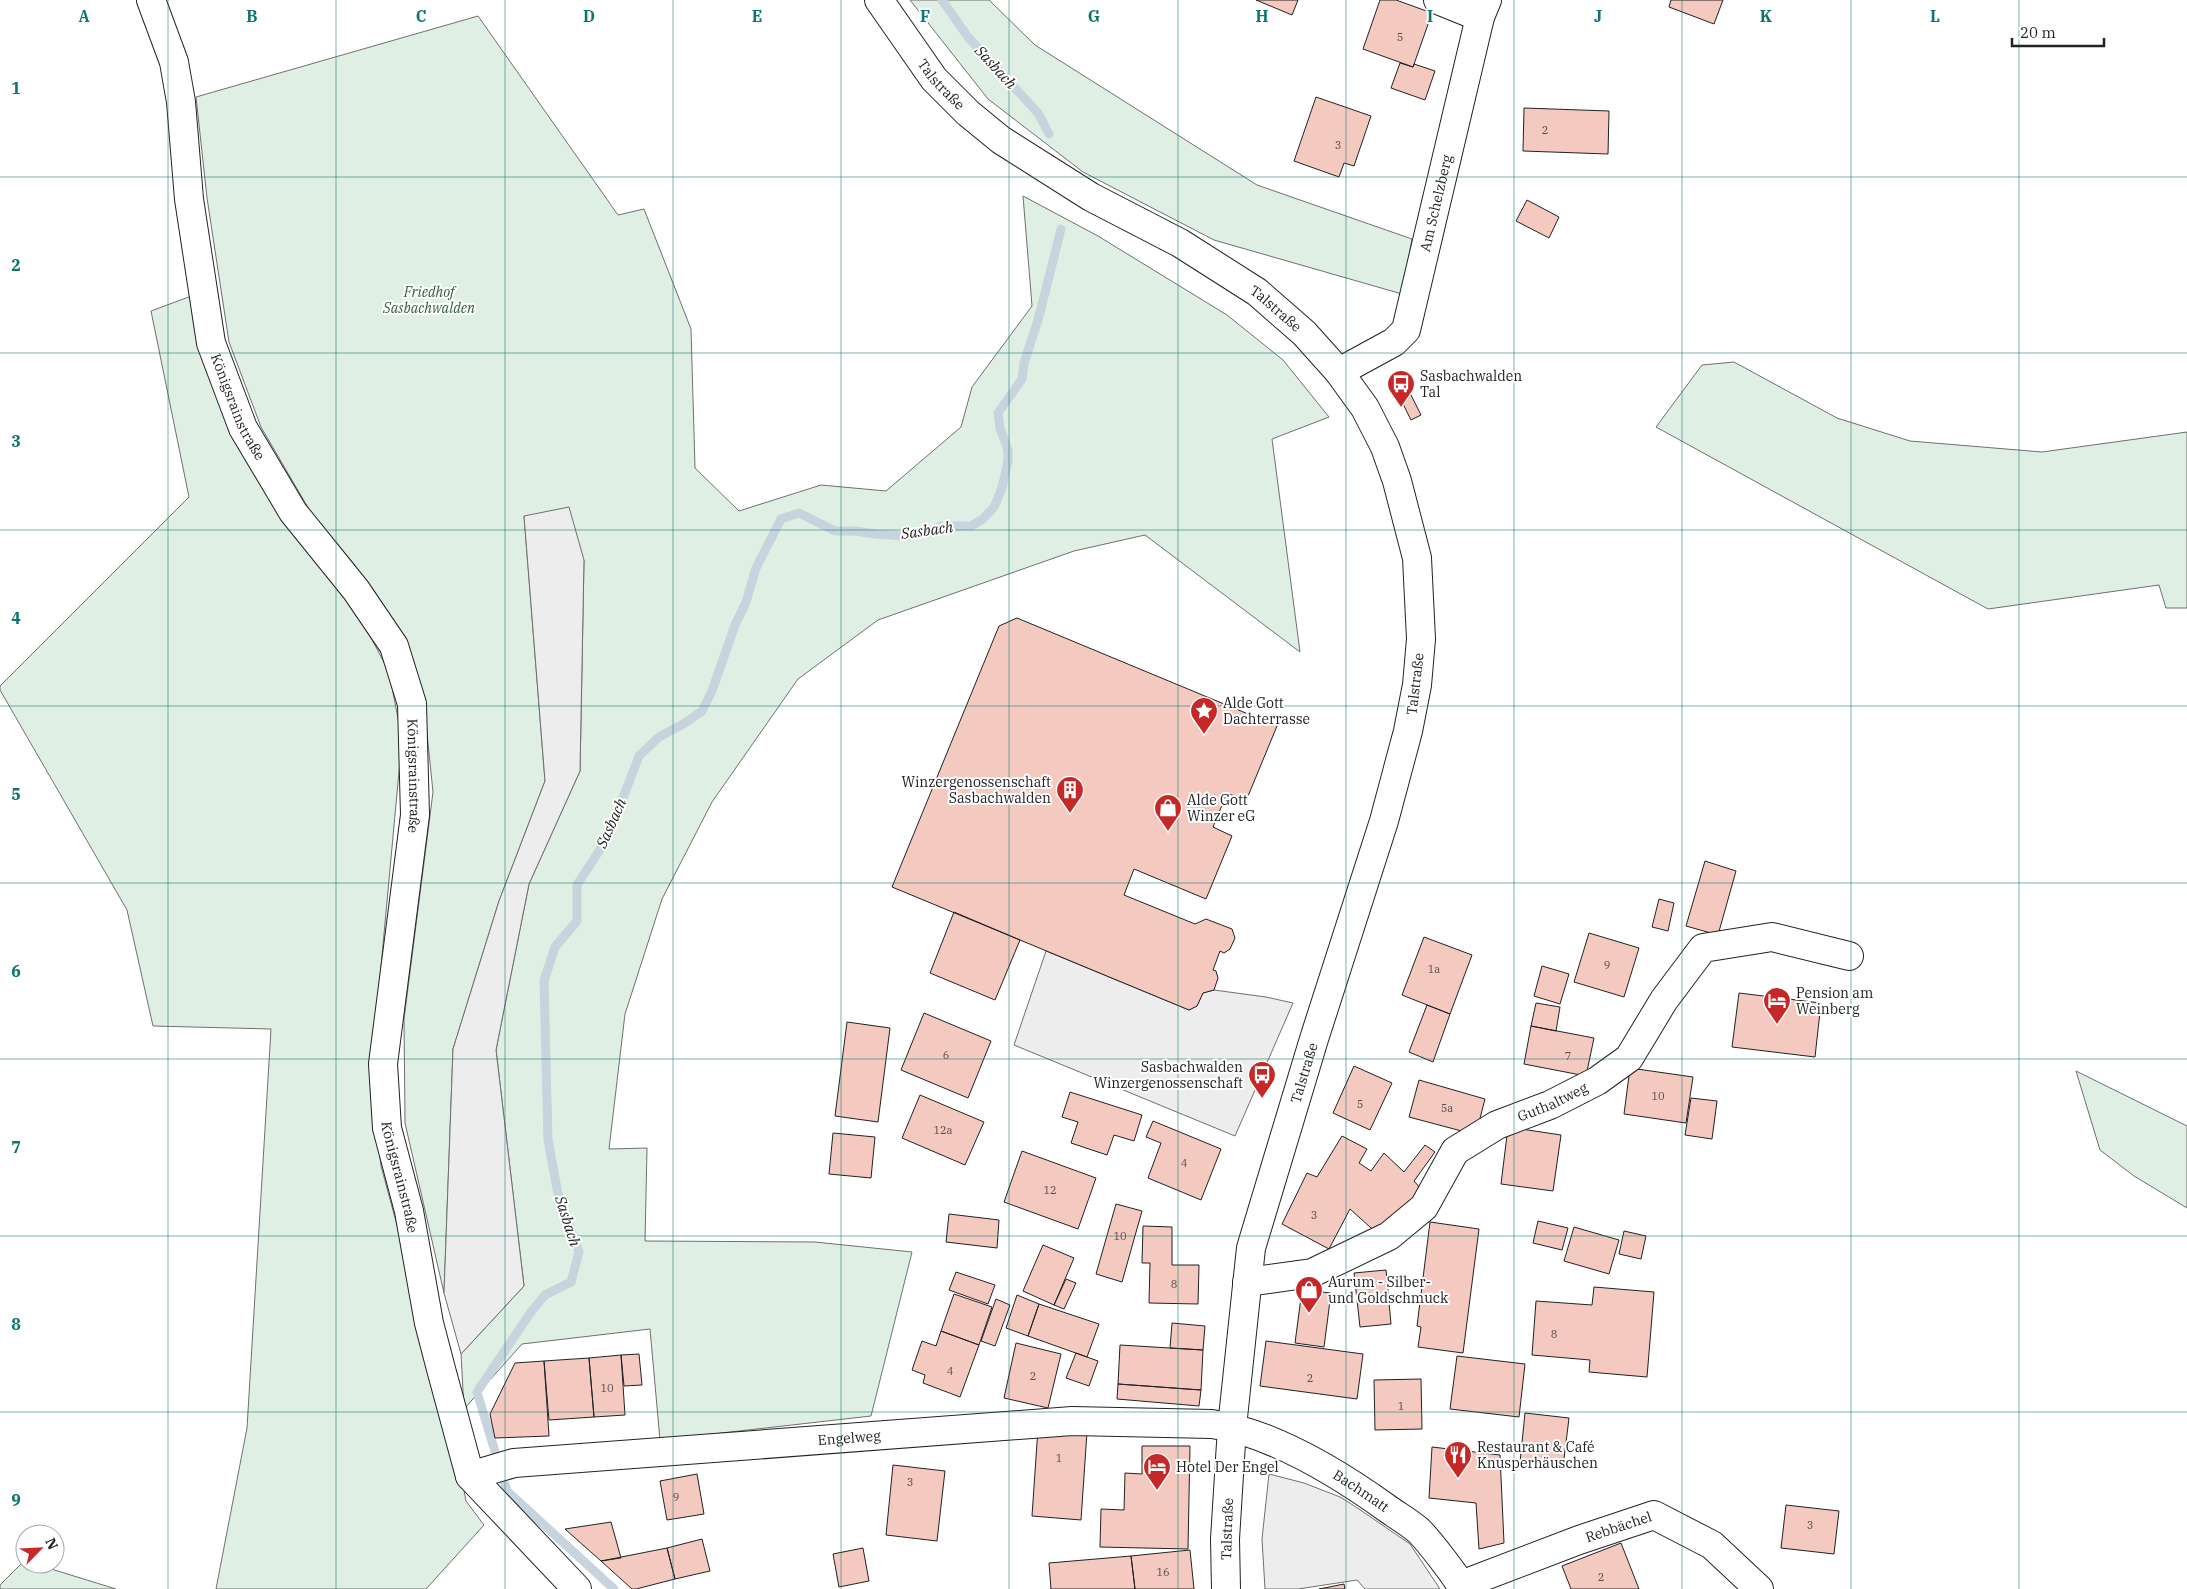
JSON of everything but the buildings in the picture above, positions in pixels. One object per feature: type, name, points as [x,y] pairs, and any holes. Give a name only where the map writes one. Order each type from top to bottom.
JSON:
[{"type":"street","name":"Königsrainstraße","points":[[151,0],[174,62],[181,102],[189,199],[211,343],[243,428],[293,512],[356,590],[394,646],[412,704],[415,815],[383,1064],[387,1128],[409,1211],[429,1324],[470,1476],[577,1589]]},
{"type":"street","name":"Talstraße","points":[[879,0],[934,80],[968,113],[1001,140],[1091,198],[1180,243],[1257,292],[1304,333],[1339,372],[1366,408],[1385,447],[1407,514],[1416,558],[1420,602],[1421,639],[1417,685],[1408,731],[1384,821],[1274,1168],[1251,1248],[1232,1427],[1225,1539],[1226,1589]]},
{"type":"street","points":[[1438,0],[1483,8]]},
{"type":"street","name":"Am Schelzberg","points":[[1339,372],[1394,342],[1406,330],[1483,8]]},
{"type":"street","name":"Guthaltweg","points":[[1247,1282],[1312,1273],[1389,1236],[1424,1207],[1455,1151],[1497,1125],[1550,1104],[1597,1081],[1629,1058],[1664,1000],[1703,948],[1772,937],[1849,956]]},
{"type":"street","name":"Engelweg","points":[[470,1476],[514,1463],[1072,1421],[1212,1424],[1232,1427]]},
{"type":"street","name":"Bachmatt","points":[[1232,1427],[1300,1455],[1360,1489],[1420,1532],[1462,1587]]},
{"type":"street","name":"Rebbächel","points":[[1462,1587],[1579,1540],[1654,1516],[1712,1545],[1759,1589]]},
{"type":"green space","points":[[910,0],[989,0],[1035,45],[1257,185],[1412,239],[1402,294],[1214,240],[1083,172],[988,99]]},
{"type":"green space","name":"Friedhof Sasbachwalden","points":[[478,16],[618,215],[644,209],[691,329],[695,468],[739,511],[821,485],[886,491],[961,427],[972,387],[1032,306],[1023,196],[1098,236],[1227,315],[1283,360],[1329,417],[1272,439],[1300,652],[1145,535],[1074,551],[878,620],[798,679],[712,802],[662,899],[625,1014],[609,1149],[647,1148],[645,1241],[815,1242],[912,1252],[871,1416],[660,1440],[650,1329],[522,1344],[464,1409],[461,1354],[524,1286],[496,1050],[529,884],[580,771],[584,560],[524,516],[545,781],[499,901],[453,1049],[444,1293],[405,1123],[404,1019],[433,792],[423,695],[396,624],[353,563],[310,511],[261,427],[229,342],[207,198],[196,97]]},
{"type":"green space","points":[[194,295],[215,385],[365,626],[389,672],[402,739],[371,1075],[381,1166],[451,1425],[466,1501],[484,1525],[426,1589],[216,1589],[247,1428],[271,1029],[153,1026],[127,910],[0,690],[0,686],[189,497],[151,311]]},
{"type":"green space","points":[[1734,362],[1837,418],[1910,441],[2042,452],[2187,432],[2187,608],[2166,608],[2159,585],[1988,609],[1656,427],[1702,365]]},
{"type":"green space","points":[[2076,1071],[2187,1126],[2187,1208],[2134,1176],[2100,1150]]},
{"type":"green space","points":[[15,1570],[15,1574],[65,1573],[116,1589],[0,1589],[0,1585]]},
{"type":"shaded area","points":[[569,507],[584,560],[580,771],[529,884],[496,1050],[524,1286],[461,1354],[444,1293],[453,1049],[499,901],[545,781],[524,516]]},
{"type":"shaded area","points":[[1046,951],[1189,1010],[1197,1006],[1203,993],[1214,990],[1266,997],[1293,1003],[1235,1136],[1014,1045]]},
{"type":"shaded area","points":[[1269,1474],[1304,1483],[1340,1497],[1356,1507],[1410,1544],[1440,1589],[1365,1589],[1357,1580],[1298,1589],[1265,1589],[1262,1539]]},
{"type":"waterway","name":"Sasbach","points":[[942,0],[968,37],[1038,113],[1049,134]]},
{"type":"waterway","name":"Sasbach","points":[[614,1589],[507,1491],[477,1392],[531,1312],[545,1295],[571,1282],[579,1252],[558,1194],[548,1140],[544,981],[555,947],[577,921],[577,885],[608,837],[639,756],[659,737],[702,711],[712,691],[735,625],[746,602],[756,568],[781,519],[799,513],[835,531],[905,536],[928,533],[941,526],[971,526],[983,519],[994,507],[1002,488],[1008,461],[1008,450],[1000,428],[998,413],[1022,379],[1024,363],[1038,320],[1061,229]]},
{"type":"place","name":"Sasbachwalden Tal","points":[[1401,408]]},
{"type":"place","name":"Alde Gott Dachterrasse","points":[[1204,735]]},
{"type":"place","name":"Winzergenossenschaft Sasbachwalden","points":[[1070,814]]},
{"type":"place","name":"Alde Gott Winzer eG","points":[[1168,832]]},
{"type":"place","name":"Pension am Weinberg","points":[[1777,1025]]},
{"type":"place","name":"Sasbachwalden Winzergenossenschaft","points":[[1262,1099]]},
{"type":"place","name":"Aurum - Silber- und Goldschmuck","points":[[1309,1314]]},
{"type":"place","name":"Restaurant & Café Knusperhäuschen","points":[[1458,1479]]},
{"type":"place","name":"Hotel Der Engel","points":[[1157,1491]]}]
